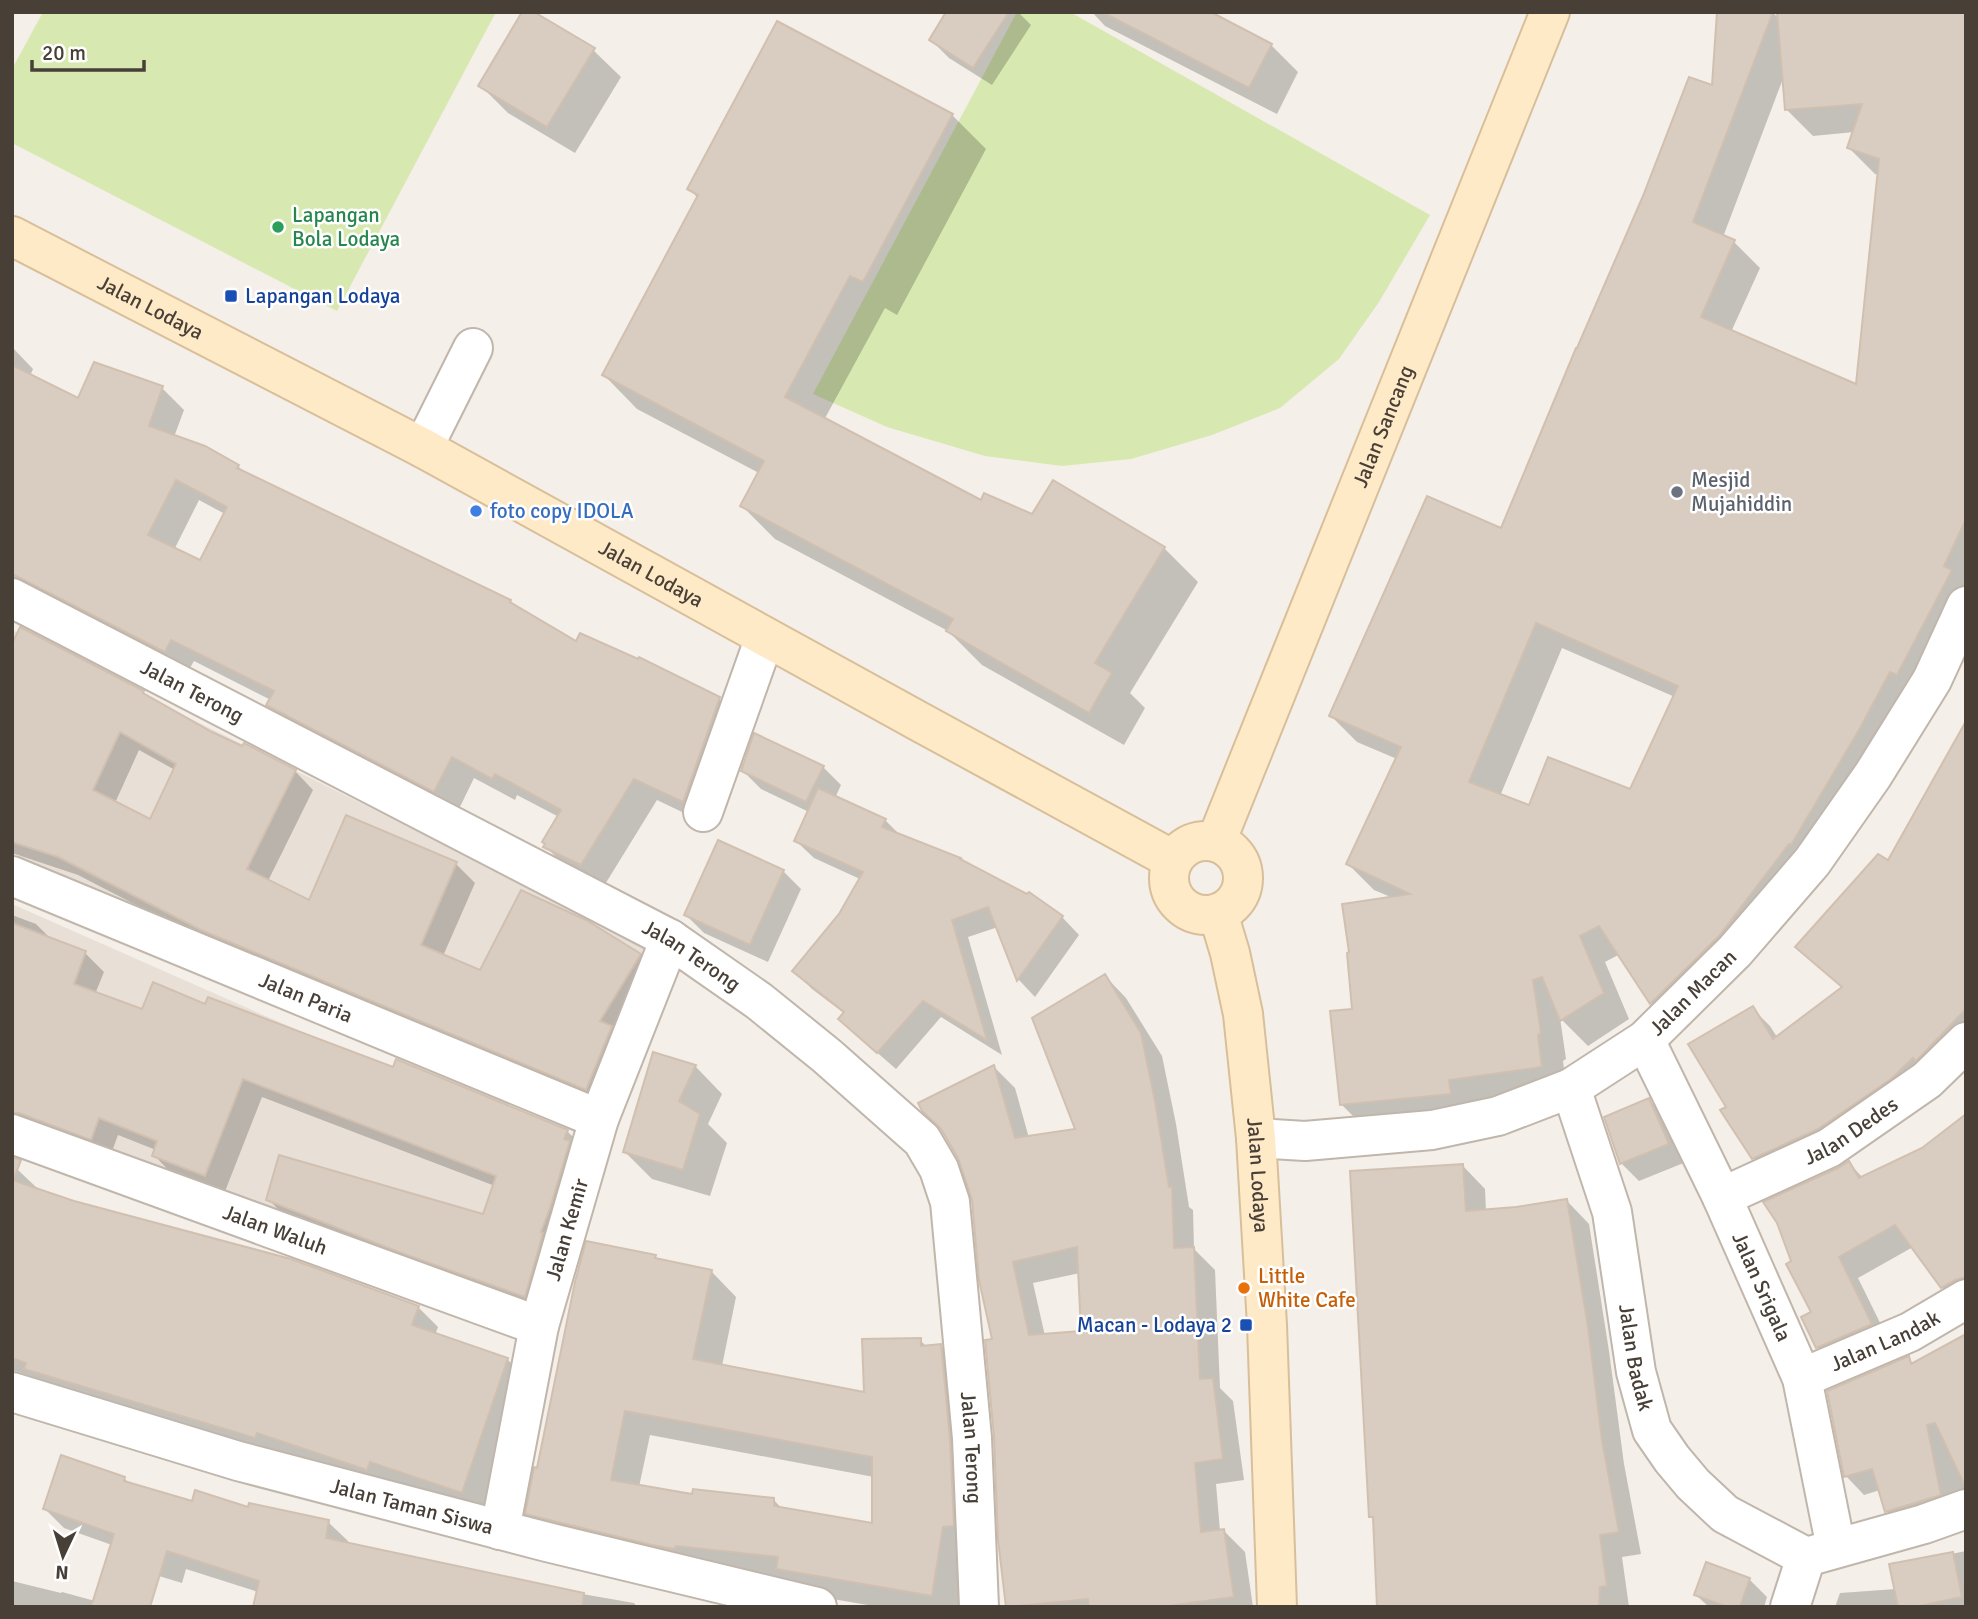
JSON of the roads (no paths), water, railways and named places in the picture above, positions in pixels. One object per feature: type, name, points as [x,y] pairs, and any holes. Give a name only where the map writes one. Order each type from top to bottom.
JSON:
[{"type":"street","name":"Jalan Sancang","points":[[1216,842],[1550,12]]},
{"type":"street","name":"Jalan Lodaya","points":[[12,236],[423,448],[1173,860]]},
{"type":"street","points":[[423,448],[472,348]]},
{"type":"street","name":"Jalan Terong","points":[[12,598],[670,939],[759,1001],[827,1056],[922,1140],[939,1169],[950,1202],[972,1438],[979,1607]]},
{"type":"street","name":"Jalan Macan","points":[[1256,1138],[1305,1141],[1432,1130],[1498,1116],[1571,1088],[1645,1040],[1735,951],[1812,862],[1873,775],[1932,680],[1966,606]]},
{"type":"street","points":[[703,812],[765,637]]},
{"type":"street","points":[[1199,841],[1224,845],[1234,853],[1244,876],[1237,899],[1218,913],[1195,914],[1184,908],[1175,900],[1170,889],[1168,877],[1173,860],[1187,845],[1199,841]]},
{"type":"street","name":"Jalan Paria","points":[[12,876],[599,1119]]},
{"type":"street","name":"Jalan Lodaya","points":[[1218,913],[1243,1014],[1256,1138],[1267,1325],[1277,1607]]},
{"type":"street","name":"Jalan Kemir","points":[[500,1530],[540,1326],[599,1119],[670,939]]},
{"type":"street","name":"Jalan Srigala","points":[[1645,1040],[1722,1197],[1802,1378],[1807,1576]]},
{"type":"street","name":"Jalan Dedes","points":[[1722,1197],[1829,1148],[1927,1080],[1966,1042]]},
{"type":"street","name":"Jalan Badak","points":[[1571,1088],[1612,1212],[1636,1373],[1652,1430],[1693,1484],[1725,1514],[1807,1576]]},
{"type":"street","name":"Jalan Waluh","points":[[12,1134],[540,1326]]},
{"type":"street","name":"Jalan Landak","points":[[1802,1378],[1910,1332],[1966,1299]]},
{"type":"street","name":"Jalan Taman Siswa","points":[[12,1392],[237,1461],[500,1530],[817,1607]]},
{"type":"street","points":[[1807,1576],[1924,1524],[1966,1509]]},
{"type":"place","name":"Lapangan Bola Lodaya","points":[[278,227]]},
{"type":"place","name":"Lapangan Lodaya","points":[[231,296]]},
{"type":"place","name":"Mesjid Mujahiddin","points":[[1677,492]]},
{"type":"place","name":"foto copy IDOLA","points":[[476,511]]},
{"type":"place","name":"Little White Cafe","points":[[1244,1288]]},
{"type":"place","name":"Macan - Lodaya 2","points":[[1246,1325]]}]
